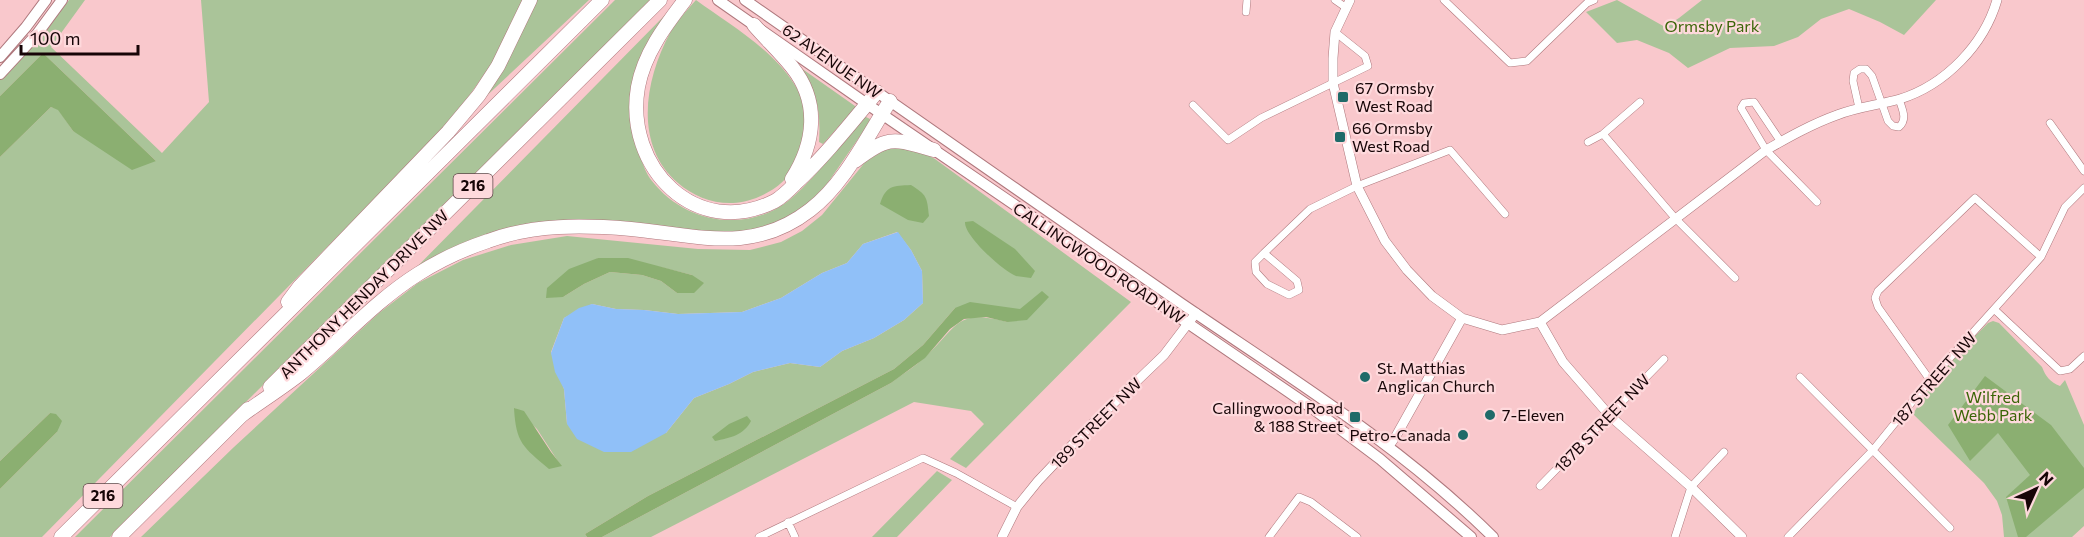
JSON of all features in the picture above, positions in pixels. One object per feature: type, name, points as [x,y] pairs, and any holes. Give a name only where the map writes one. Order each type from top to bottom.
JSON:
[{"type":"highway","points":[[257,342],[300,286],[448,132],[479,95],[498,66],[530,0]]},
{"type":"highway","name":"216","points":[[61,537],[602,0]]},
{"type":"highway","name":"ANTHONY HENDAY DRIVE NW","points":[[119,537],[660,0]]},
{"type":"highway","points":[[685,0],[657,39],[645,64],[638,88],[637,112],[640,135],[648,161],[660,179],[683,200],[705,209],[732,213],[757,209],[777,200],[810,170],[877,92]]},
{"type":"highway","points":[[754,25],[792,67],[806,89],[810,115],[812,135],[803,162],[777,200]]},
{"type":"highway","points":[[242,415],[299,374],[390,294],[417,274],[480,244],[555,226],[632,229],[720,239],[758,237],[780,228],[810,210],[827,193],[849,166],[890,101]]},
{"type":"highway","points":[[849,166],[876,145],[893,140],[934,150]]},
{"type":"main road","points":[[0,57],[46,0]]},
{"type":"main road","points":[[0,74],[37,34],[62,0]]},
{"type":"main road","name":"CALLINGWOOD ROAD NW","points":[[718,0],[1312,408],[1380,459],[1472,537]]},
{"type":"main road","name":"62 AVENUE NW","points":[[745,0],[890,101]]},
{"type":"main road","name":"CALLINGWOOD ROAD NW","points":[[890,101],[1196,313],[1322,397],[1389,446],[1493,537]]},
{"type":"street","points":[[1246,12],[1247,0]]},
{"type":"street","points":[[1335,0],[1347,4],[1335,32],[1333,82],[1357,186],[1385,241],[1407,270],[1432,296],[1462,318],[1502,330],[1540,322],[1766,150],[1838,114],[1899,99],[1932,83],[1949,71],[1982,35],[1997,0]]},
{"type":"street","points":[[1444,0],[1510,63],[1527,61],[1589,1]]},
{"type":"street","points":[[1193,105],[1228,140],[1261,118],[1368,66],[1365,56],[1335,32]]},
{"type":"street","points":[[1859,108],[1853,81],[1854,73],[1860,69],[1866,69],[1872,75],[1888,121],[1893,126],[1899,127],[1905,117],[1899,99]]},
{"type":"street","points":[[1588,142],[1604,134],[1640,102]]},
{"type":"street","points":[[1781,142],[1754,102],[1744,103],[1741,108],[1745,117],[1766,150],[1817,202]]},
{"type":"street","points":[[2050,123],[2084,171]]},
{"type":"street","points":[[1604,134],[1675,218],[1736,278]]},
{"type":"street","points":[[1264,253],[1298,281],[1299,290],[1289,295],[1267,284],[1256,272],[1255,262],[1264,253],[1310,209],[1357,186],[1450,150],[1505,214]]},
{"type":"street","name":"187 STREET NW","points":[[1788,537],[1873,450],[1930,380],[2041,257],[2065,207],[2084,188]]},
{"type":"street","points":[[1930,380],[1878,307],[1875,298],[1878,291],[1975,198],[2041,257]]},
{"type":"street","points":[[1995,310],[2060,371],[2070,369],[2084,356]]},
{"type":"street","name":"189 STREET NW","points":[[1002,537],[1017,507],[1038,481],[1093,423],[1164,355],[1196,313]]},
{"type":"street","points":[[1380,459],[1396,436],[1462,318]]},
{"type":"street","points":[[1540,322],[1563,362],[1610,416],[1691,487],[1742,537]]},
{"type":"street","name":"187B STREET NW","points":[[1540,486],[1664,358]]},
{"type":"street","points":[[1800,377],[1950,528]]},
{"type":"street","points":[[1675,537],[1691,487],[1724,452]]},
{"type":"street","points":[[759,537],[923,458],[1017,507]]},
{"type":"street","points":[[1269,537],[1299,497],[1311,502],[1357,537]]},
{"type":"street","points":[[788,522],[795,537]]},
{"type":"green space","points":[[69,0],[85,0],[51,47],[162,153],[209,102],[201,0],[523,0],[495,59],[452,120],[42,537],[0,537],[0,489],[57,432],[50,413],[0,461],[0,157],[51,107],[58,109],[73,131],[156,161],[43,53],[0,96],[0,80],[35,44]]},
{"type":"green space","points":[[536,0],[589,0],[465,116]]},
{"type":"green space","points":[[615,0],[651,0],[110,537],[75,537]]},
{"type":"green space","points":[[696,0],[750,38],[768,54],[797,88],[805,108],[807,129],[791,172],[778,186],[751,200],[726,203],[711,201],[697,195],[678,183],[664,168],[654,150],[649,131],[648,111],[654,70],[673,29]]},
{"type":"green space","name":"Ormsby Park","points":[[1617,0],[1665,27],[1702,0],[1936,0],[1904,35],[1849,9],[1821,19],[1798,37],[1774,46],[1730,48],[1688,68],[1669,53],[1637,40],[1617,43],[1586,12]]},
{"type":"green space","points":[[666,14],[643,64],[631,104],[630,122],[633,137],[650,178],[664,194],[692,212],[724,220],[741,220],[758,216],[774,210],[796,194],[862,119],[866,117],[870,119],[827,184],[807,205],[783,223],[756,232],[723,234],[550,224],[405,279]]},
{"type":"green space","points":[[43,53],[156,161],[132,170],[73,131],[58,110],[51,107],[0,157],[0,96]]},
{"type":"green space","points":[[801,68],[855,106],[823,144],[819,142],[817,104]]},
{"type":"green space","points":[[906,147],[935,159],[1131,302],[966,468],[950,459],[984,424],[971,411],[914,402],[651,537],[602,537],[891,383],[921,361],[959,323],[977,317],[1007,322],[1020,310],[955,308],[923,345],[894,369],[648,496],[585,534],[587,537],[141,537],[379,313],[418,283],[463,260],[511,245],[567,236],[698,249],[750,250],[781,242],[802,231],[822,215],[866,161],[888,148]],"holes":[[[897,232],[911,250],[922,271],[923,303],[904,320],[874,338],[842,351],[820,367],[790,363],[753,372],[694,398],[666,433],[567,424],[564,389],[551,352],[564,318],[592,304],[616,309],[678,314],[742,312],[781,298],[822,273],[847,263],[863,244]],[[598,258],[660,267],[692,275],[677,293],[661,281],[642,275],[610,272],[563,297]],[[515,408],[537,429],[561,466]]]},
{"type":"green space","points":[[911,185],[927,200],[929,216],[923,223],[908,220],[880,204],[885,193],[891,188]]},
{"type":"green space","points":[[973,221],[1015,249],[1035,271],[1031,278],[1010,273],[985,252],[966,228],[965,222]]},
{"type":"green space","points":[[598,258],[628,258],[692,275],[704,283],[694,293],[677,293],[661,281],[642,275],[610,272],[563,297],[546,298],[547,288],[569,269]]},
{"type":"green space","points":[[1042,291],[1049,297],[1027,320],[1007,322],[986,317],[964,319],[950,329],[925,358],[891,383],[602,537],[587,537],[585,534],[648,496],[894,369],[923,345],[955,308],[970,302],[1020,309]]},
{"type":"green space","name":"Wilfred Webb Park","points":[[1993,321],[1999,323],[2042,367],[2051,381],[2060,386],[2065,380],[2084,425],[2084,526],[2072,537],[2004,537],[2002,515],[1997,501],[1984,483],[1913,414],[1929,389],[1948,366],[1988,323]]},
{"type":"green space","points":[[1985,376],[2051,425],[2084,468],[2084,488],[2026,537],[2018,537],[2006,497],[2030,475],[1998,433],[1970,461],[1948,425]]},
{"type":"green space","points":[[514,408],[524,411],[562,466],[549,469],[522,443]]},
{"type":"green space","points":[[50,413],[56,414],[62,421],[57,432],[0,489],[0,461]]},
{"type":"green space","points":[[747,416],[751,421],[740,433],[715,441],[712,437],[729,424]]},
{"type":"green space","points":[[937,471],[952,480],[897,537],[872,537]]},
{"type":"water","points":[[898,232],[922,271],[923,303],[904,320],[874,338],[842,351],[820,367],[790,363],[753,372],[694,398],[666,433],[631,452],[604,452],[577,439],[567,424],[564,389],[555,372],[551,353],[564,318],[579,308],[592,304],[616,309],[678,314],[742,312],[781,298],[822,273],[847,263],[863,244]]},
{"type":"place","name":"67 Ormsby West Road","points":[[1343,97]]},
{"type":"place","name":"66 Ormsby West Road","points":[[1340,137]]},
{"type":"place","name":"St. Matthias Anglican Church","points":[[1365,377]]},
{"type":"place","name":"7-Eleven","points":[[1490,415]]},
{"type":"place","name":"Callingwood Road & 188 Street","points":[[1355,417]]},
{"type":"place","name":"Petro-Canada","points":[[1463,435]]}]
